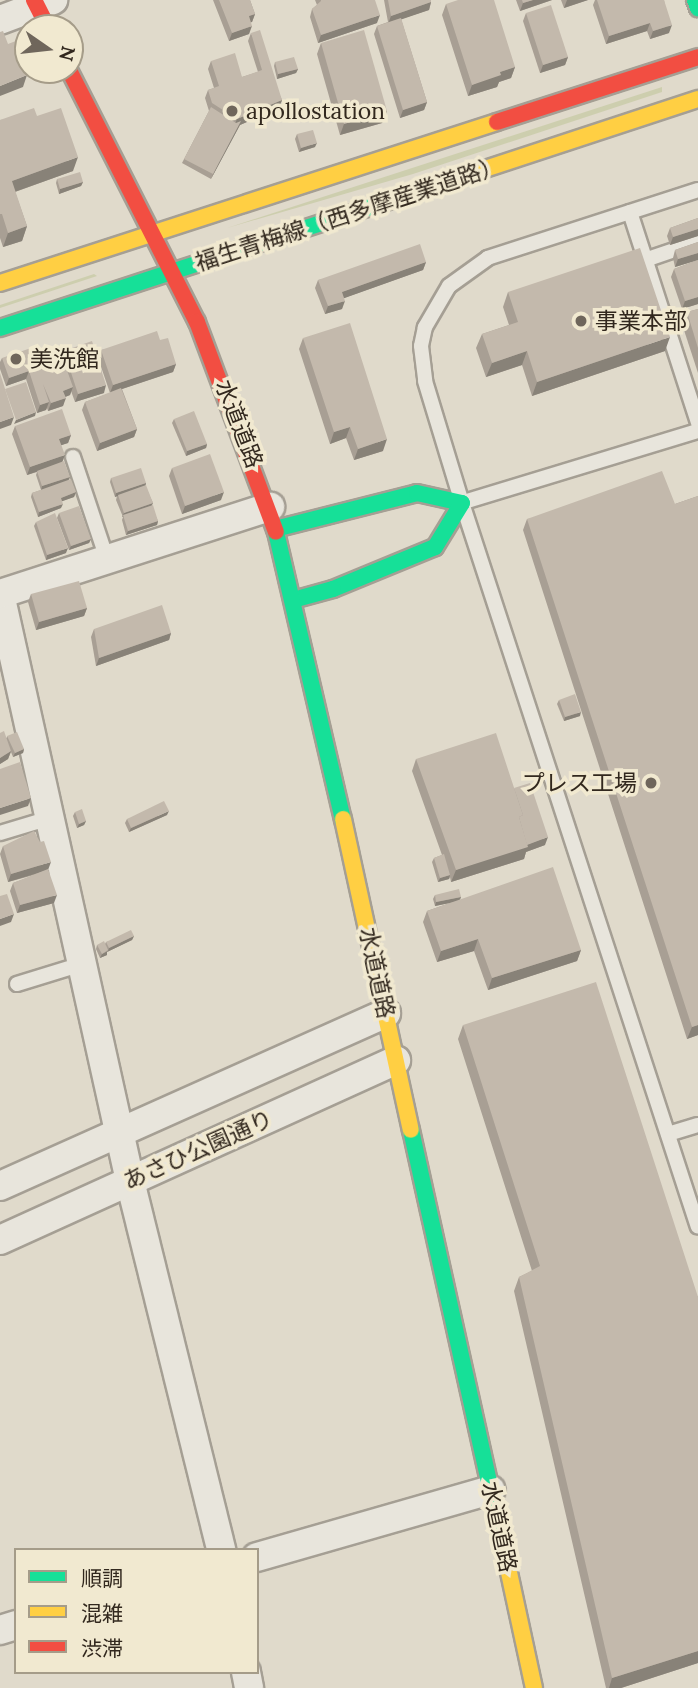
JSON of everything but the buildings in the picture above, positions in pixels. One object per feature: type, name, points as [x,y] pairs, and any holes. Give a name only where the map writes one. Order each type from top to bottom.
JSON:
[{"type":"street","points":[[695,0],[698,8]]},
{"type":"street","points":[[0,20],[43,9]]},
{"type":"street","name":"福生青梅線（西多摩産業道路）","points":[[0,283],[698,57]]},
{"type":"street","name":"水道道路","points":[[76,84],[172,272],[230,398],[272,518],[386,1013],[534,1688]]},
{"type":"street","name":"福生青梅線（西多摩産業道路）","points":[[0,328],[698,99]]},
{"type":"street","points":[[221,1548],[130,1181],[0,594],[107,559],[272,518],[417,494],[462,503],[435,547],[333,589],[293,600]]},
{"type":"street","points":[[0,1186],[386,1013]]},
{"type":"street","name":"あさひ公園通り","points":[[0,1240],[396,1060]]},
{"type":"street","points":[[259,1556],[491,1490]]},
{"type":"lane","points":[[698,190],[488,258],[467,270],[437,303],[421,346],[425,381],[462,503],[698,1227]]},
{"type":"lane","points":[[630,212],[698,423]]},
{"type":"lane","points":[[645,260],[698,242]]},
{"type":"lane","points":[[462,503],[698,431]]},
{"type":"lane","points":[[73,457],[107,559]]},
{"type":"lane","points":[[0,833],[50,818]]},
{"type":"lane","points":[[17,984],[82,964]]},
{"type":"lane","points":[[668,1134],[698,1125]]},
{"type":"green space","points":[[662,87],[662,92],[413,174],[227,228]]},
{"type":"green space","points":[[94,274],[97,276],[0,308],[0,305]]},
{"type":"traffic: fast","points":[[695,0],[698,8]]},
{"type":"traffic: fast","points":[[0,328],[418,191]]},
{"type":"traffic: fast","points":[[275,529],[417,493],[462,503],[435,547],[333,589],[293,600]]},
{"type":"traffic: fast","points":[[276,532],[343,819]]},
{"type":"traffic: fast","points":[[411,1130],[505,1554]]},
{"type":"traffic: slow","points":[[418,191],[698,99]]},
{"type":"traffic: slow","points":[[0,283],[497,122]]},
{"type":"traffic: slow","points":[[343,819],[411,1130]]},
{"type":"traffic: slow","points":[[505,1554],[534,1688]]},
{"type":"traffic: jam","points":[[34,0],[41,14]]},
{"type":"traffic: jam","points":[[497,122],[698,57]]},
{"type":"traffic: jam","points":[[76,84],[197,322],[276,532]]},
{"type":"place","name":"apollostation","points":[[232,111]]},
{"type":"place","name":"事業本部","points":[[581,321]]},
{"type":"place","name":"美洗館","points":[[16,359]]},
{"type":"place","name":"プレス工場","points":[[651,783]]}]
